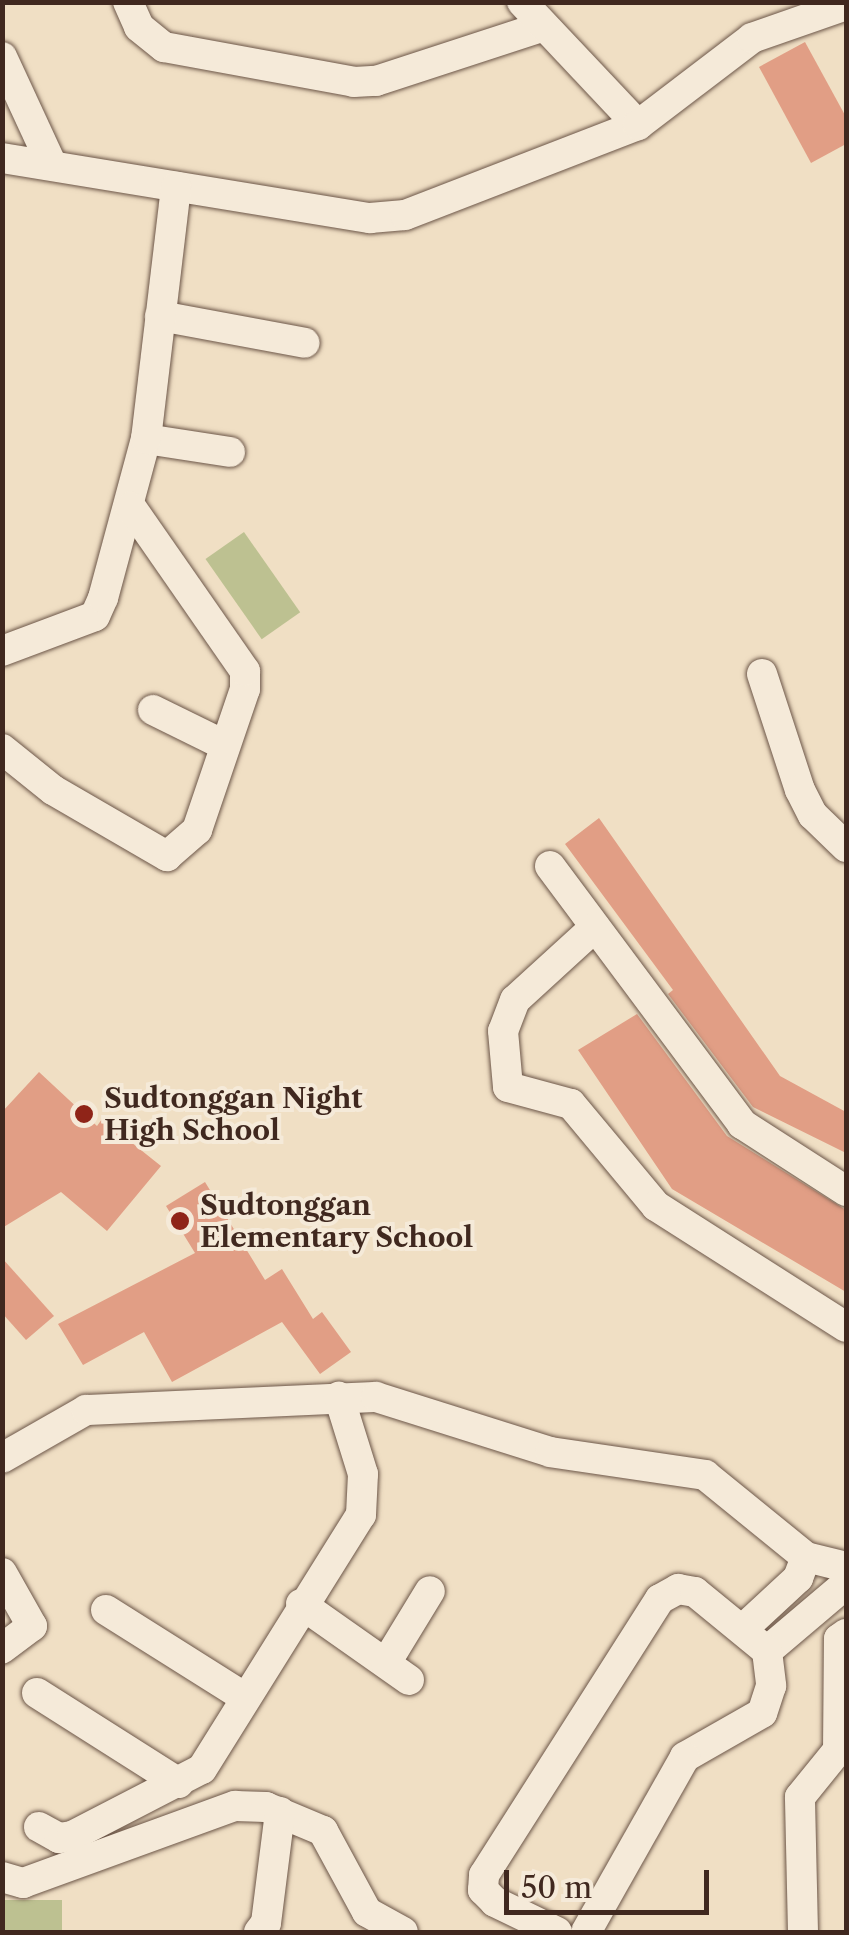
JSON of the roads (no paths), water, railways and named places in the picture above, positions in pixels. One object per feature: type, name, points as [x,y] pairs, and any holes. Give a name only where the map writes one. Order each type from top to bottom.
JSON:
[{"type":"street","points":[[128,2],[139,27],[164,47],[354,82],[376,81],[542,28]]},
{"type":"street","points":[[522,2],[542,28],[638,125]]},
{"type":"street","points":[[2,158],[370,218],[405,215],[638,125],[783,12],[846,5]]},
{"type":"street","points":[[2,57],[52,165]]},
{"type":"street","points":[[2,651],[95,616],[131,507],[146,439],[176,187]]},
{"type":"street","points":[[160,316],[305,343]]},
{"type":"street","points":[[146,439],[230,452]]},
{"type":"street","points":[[2,749],[54,790],[168,856],[197,830],[246,690],[245,671],[131,507]]},
{"type":"street","points":[[762,674],[800,790],[813,815],[846,847]]},
{"type":"street","points":[[153,710],[224,745]]},
{"type":"street","points":[[550,866],[742,1124],[846,1190]]},
{"type":"street","points":[[594,926],[515,1000],[503,1031],[508,1087],[571,1104],[656,1206],[846,1327]]},
{"type":"street","points":[[2,1458],[86,1410],[376,1397],[550,1452],[705,1475],[806,1557],[846,1566]]},
{"type":"street","points":[[38,1828],[59,1838],[72,1836],[202,1769],[301,1604],[361,1515],[366,1494],[339,1398]]},
{"type":"street","points":[[744,1628],[798,1578],[806,1557]]},
{"type":"street","points":[[2,1573],[32,1626],[2,1649]]},
{"type":"street","points":[[586,1932],[685,1757],[762,1713],[769,1658],[846,1584]]},
{"type":"street","points":[[557,1932],[483,1890],[484,1875],[660,1599],[678,1588],[695,1592],[744,1628],[769,1658]]},
{"type":"street","points":[[301,1604],[398,1671],[430,1591]]},
{"type":"street","points":[[106,1610],[244,1697]]},
{"type":"street","points":[[803,1932],[800,1797],[838,1750],[839,1639],[846,1634]]},
{"type":"street","points":[[37,1693],[179,1783]]},
{"type":"street","points":[[2,1877],[23,1884],[234,1806],[280,1812],[323,1831],[361,1922],[403,1932]]},
{"type":"street","points":[[259,1932],[266,1922],[280,1812]]},
{"type":"place","name":"Sudtonggan Night High School","points":[[84,1114]]},
{"type":"place","name":"Sudtonggan Elementary School","points":[[180,1221]]}]
